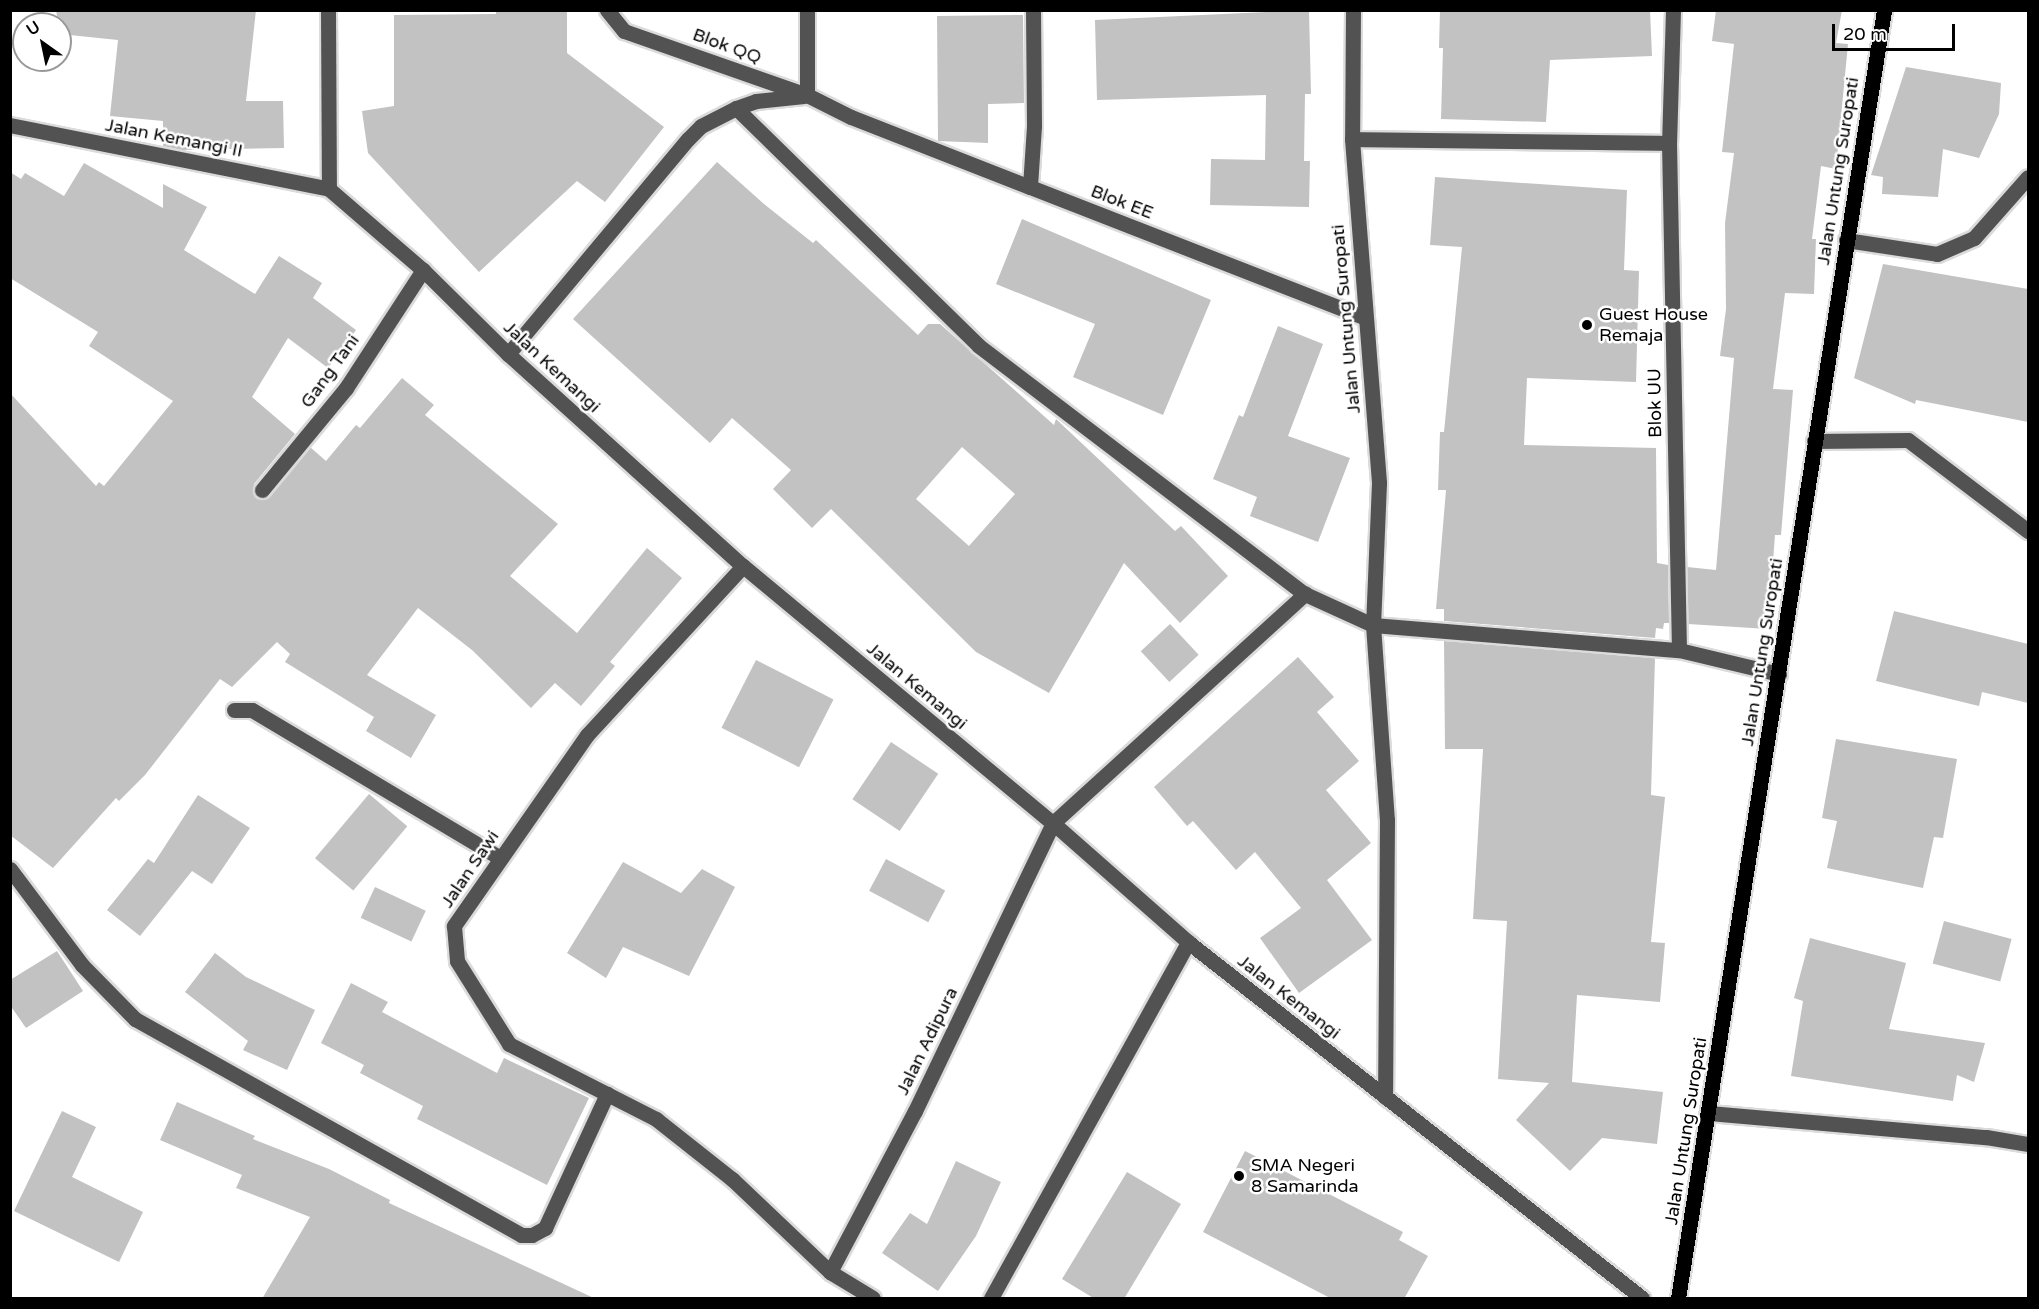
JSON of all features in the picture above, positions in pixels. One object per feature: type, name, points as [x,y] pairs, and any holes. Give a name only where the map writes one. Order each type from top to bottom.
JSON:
[{"type":"main road","name":"Jalan Untung Suropati","points":[[1678,1299],[1884,10]]},
{"type":"street","points":[[328,10],[329,189]]},
{"type":"street","name":"Blok QQ","points":[[607,10],[624,30],[807,95],[850,117],[1030,187]]},
{"type":"street","points":[[508,354],[701,126],[736,108],[756,101],[807,95],[807,10]]},
{"type":"street","points":[[1030,187],[1034,126],[1033,10]]},
{"type":"street","name":"Jalan Untung Suropati","points":[[1353,10],[1352,139],[1364,317],[1379,483],[1373,625],[1387,820],[1384,1097]]},
{"type":"street","name":"Blok UU","points":[[1673,10],[1669,143],[1678,650]]},
{"type":"street","points":[[736,108],[979,346],[1305,594],[1373,625],[1678,650],[1779,674]]},
{"type":"street","name":"Jalan Kemangi II","points":[[10,125],[329,189]]},
{"type":"street","points":[[1352,139],[1669,143]]},
{"type":"street","points":[[1846,240],[1937,254],[1974,238],[2028,177]]},
{"type":"street","name":"Blok EE","points":[[1030,187],[1364,317]]},
{"type":"street","name":"Jalan Kemangi","points":[[329,189],[423,270],[508,354],[743,567],[1053,823],[1188,942],[1642,1299]]},
{"type":"street","name":"Gang Tani","points":[[262,490],[346,388],[423,270]]},
{"type":"street","points":[[1814,441],[1908,440],[2028,531]]},
{"type":"street","name":"Jalan Sawi","points":[[743,567],[587,735],[454,926],[457,960],[509,1044],[656,1119],[732,1179],[830,1272],[873,1299]]},
{"type":"street","points":[[1053,823],[1305,594]]},
{"type":"street","points":[[234,710],[252,710],[500,858]]},
{"type":"street","name":"Jalan Adipura","points":[[830,1272],[915,1111],[1053,823]]},
{"type":"street","points":[[10,869],[82,965],[135,1019],[521,1235],[532,1235],[545,1228],[608,1094]]},
{"type":"street","points":[[991,1299],[1188,942]]},
{"type":"street","points":[[1709,1113],[1986,1137],[2028,1144]]},
{"type":"building","points":[[56,10],[256,10],[246,101],[283,101],[284,148],[182,150],[163,146],[163,121],[110,116],[118,40],[72,35],[72,12],[56,12]]},
{"type":"building","points":[[496,10],[567,10],[567,53],[664,127],[605,202],[577,181],[479,272],[368,153],[362,111],[394,106],[394,15],[496,14]]},
{"type":"building","points":[[1309,10],[1311,94],[1305,94],[1304,161],[1310,161],[1309,207],[1210,205],[1211,159],[1265,160],[1266,95],[1097,100],[1095,20]]},
{"type":"building","points":[[1440,10],[1650,10],[1652,56],[1550,60],[1546,122],[1441,119],[1443,48],[1439,48]]},
{"type":"building","points":[[1716,10],[1842,10],[1836,43],[1848,44],[1836,169],[1821,166],[1812,239],[1816,239],[1814,294],[1785,293],[1773,389],[1793,390],[1781,535],[1775,535],[1768,629],[1688,624],[1687,567],[1716,570],[1734,358],[1720,356],[1726,309],[1725,223],[1734,153],[1722,152],[1734,44],[1712,41]]},
{"type":"building","points":[[1023,15],[1024,103],[988,104],[988,143],[938,141],[937,16]]},
{"type":"building","points":[[1906,67],[2001,83],[1999,114],[1979,158],[1943,149],[1938,197],[1882,194],[1883,177],[1871,175]]},
{"type":"building","points":[[717,162],[813,243],[816,240],[918,335],[928,324],[940,324],[1054,425],[1056,419],[1175,531],[1181,526],[1228,576],[1180,623],[1124,563],[1049,693],[976,652],[831,509],[812,528],[773,489],[791,470],[732,418],[710,443],[573,319]],"holes":[[[962,447],[1015,494],[969,546],[916,499]]]},
{"type":"building","points":[[84,163],[163,208],[163,184],[207,207],[184,250],[255,294],[279,256],[322,283],[313,298],[356,330],[328,368],[288,338],[252,397],[295,434],[254,484],[256,498],[269,497],[310,447],[326,461],[356,425],[360,428],[402,378],[434,405],[425,415],[558,524],[510,576],[577,633],[647,548],[682,578],[610,662],[615,666],[581,706],[555,683],[531,708],[472,650],[418,608],[367,675],[436,715],[411,758],[366,731],[374,717],[285,662],[290,654],[277,642],[232,687],[220,679],[145,775],[119,801],[116,798],[53,868],[10,835],[10,393],[96,486],[99,482],[104,486],[173,401],[89,346],[98,332],[10,278],[10,172],[21,179],[25,173],[64,196]]},
{"type":"building","points":[[1435,177],[1627,190],[1624,270],[1639,271],[1636,382],[1527,378],[1524,445],[1656,448],[1657,563],[1668,565],[1669,623],[1664,623],[1663,629],[1656,628],[1655,638],[1444,621],[1444,609],[1436,609],[1446,490],[1438,490],[1440,432],[1444,432],[1462,247],[1430,245]]},
{"type":"building","points":[[1022,219],[1211,300],[1163,415],[1073,377],[1095,324],[996,284]]},
{"type":"building","points":[[1883,264],[2028,289],[2028,422],[1916,400],[1915,404],[1854,378]]},
{"type":"building","points":[[1278,326],[1323,344],[1288,436],[1350,458],[1318,542],[1250,516],[1257,497],[1213,479],[1239,415],[1243,417]]},
{"type":"building","points":[[1894,611],[2028,644],[2028,703],[1982,692],[1979,706],[1876,681]]},
{"type":"building","points":[[1170,624],[1199,655],[1169,682],[1141,651]]},
{"type":"building","points":[[1444,641],[1655,658],[1651,795],[1665,797],[1651,942],[1665,943],[1660,1002],[1577,995],[1572,1082],[1663,1092],[1657,1144],[1602,1138],[1570,1171],[1516,1120],[1549,1083],[1498,1079],[1507,921],[1473,919],[1483,749],[1445,749]]},
{"type":"building","points":[[1298,657],[1334,697],[1317,712],[1359,761],[1326,790],[1371,843],[1327,880],[1372,940],[1299,993],[1260,938],[1301,908],[1255,852],[1236,870],[1193,821],[1187,826],[1154,787]]},
{"type":"building","points":[[756,660],[834,699],[799,767],[721,728]]},
{"type":"building","points":[[1836,739],[1957,759],[1943,838],[1934,837],[1923,888],[1827,868],[1837,821],[1822,818]]},
{"type":"building","points":[[891,742],[938,774],[900,831],[852,799]]},
{"type":"building","points":[[369,794],[407,826],[353,890],[315,858]]},
{"type":"building","points":[[198,795],[250,828],[212,884],[192,871],[140,936],[107,910],[148,859],[154,863]]},
{"type":"building","points":[[886,859],[945,890],[928,922],[869,891]]},
{"type":"building","points":[[623,862],[681,893],[702,869],[735,887],[689,976],[623,947],[606,978],[567,953]]},
{"type":"building","points":[[375,887],[426,911],[411,941],[361,918]]},
{"type":"building","points":[[1944,921],[2012,939],[2000,982],[1933,964]]},
{"type":"building","points":[[1810,938],[1906,963],[1889,1029],[1985,1043],[1974,1082],[1957,1075],[1953,1101],[1791,1076],[1803,1001],[1794,998]]},
{"type":"building","points":[[57,951],[83,991],[26,1028],[10,1005],[10,980]]},
{"type":"building","points":[[215,953],[246,977],[315,1010],[287,1070],[243,1050],[248,1041],[185,992]]},
{"type":"building","points":[[351,983],[388,1002],[382,1012],[497,1073],[504,1058],[589,1098],[547,1185],[417,1119],[423,1106],[360,1073],[364,1065],[321,1043]]},
{"type":"building","points":[[177,1102],[255,1136],[253,1139],[329,1169],[390,1200],[389,1203],[596,1299],[262,1299],[310,1217],[236,1188],[242,1175],[160,1140]]},
{"type":"building","points":[[62,1111],[96,1127],[72,1177],[143,1212],[119,1262],[14,1211]]},
{"type":"building","points":[[1245,1151],[1403,1232],[1399,1240],[1428,1256],[1404,1299],[1332,1299],[1203,1232]]},
{"type":"building","points":[[956,1161],[1001,1182],[976,1236],[938,1291],[882,1253],[910,1213],[927,1224]]},
{"type":"building","points":[[1127,1172],[1181,1204],[1124,1299],[1095,1299],[1062,1279]]},
{"type":"place","name":"Guest House Remaja","points":[[1587,325]]},
{"type":"place","name":"SMA Negeri 8 Samarinda","points":[[1239,1176]]}]
